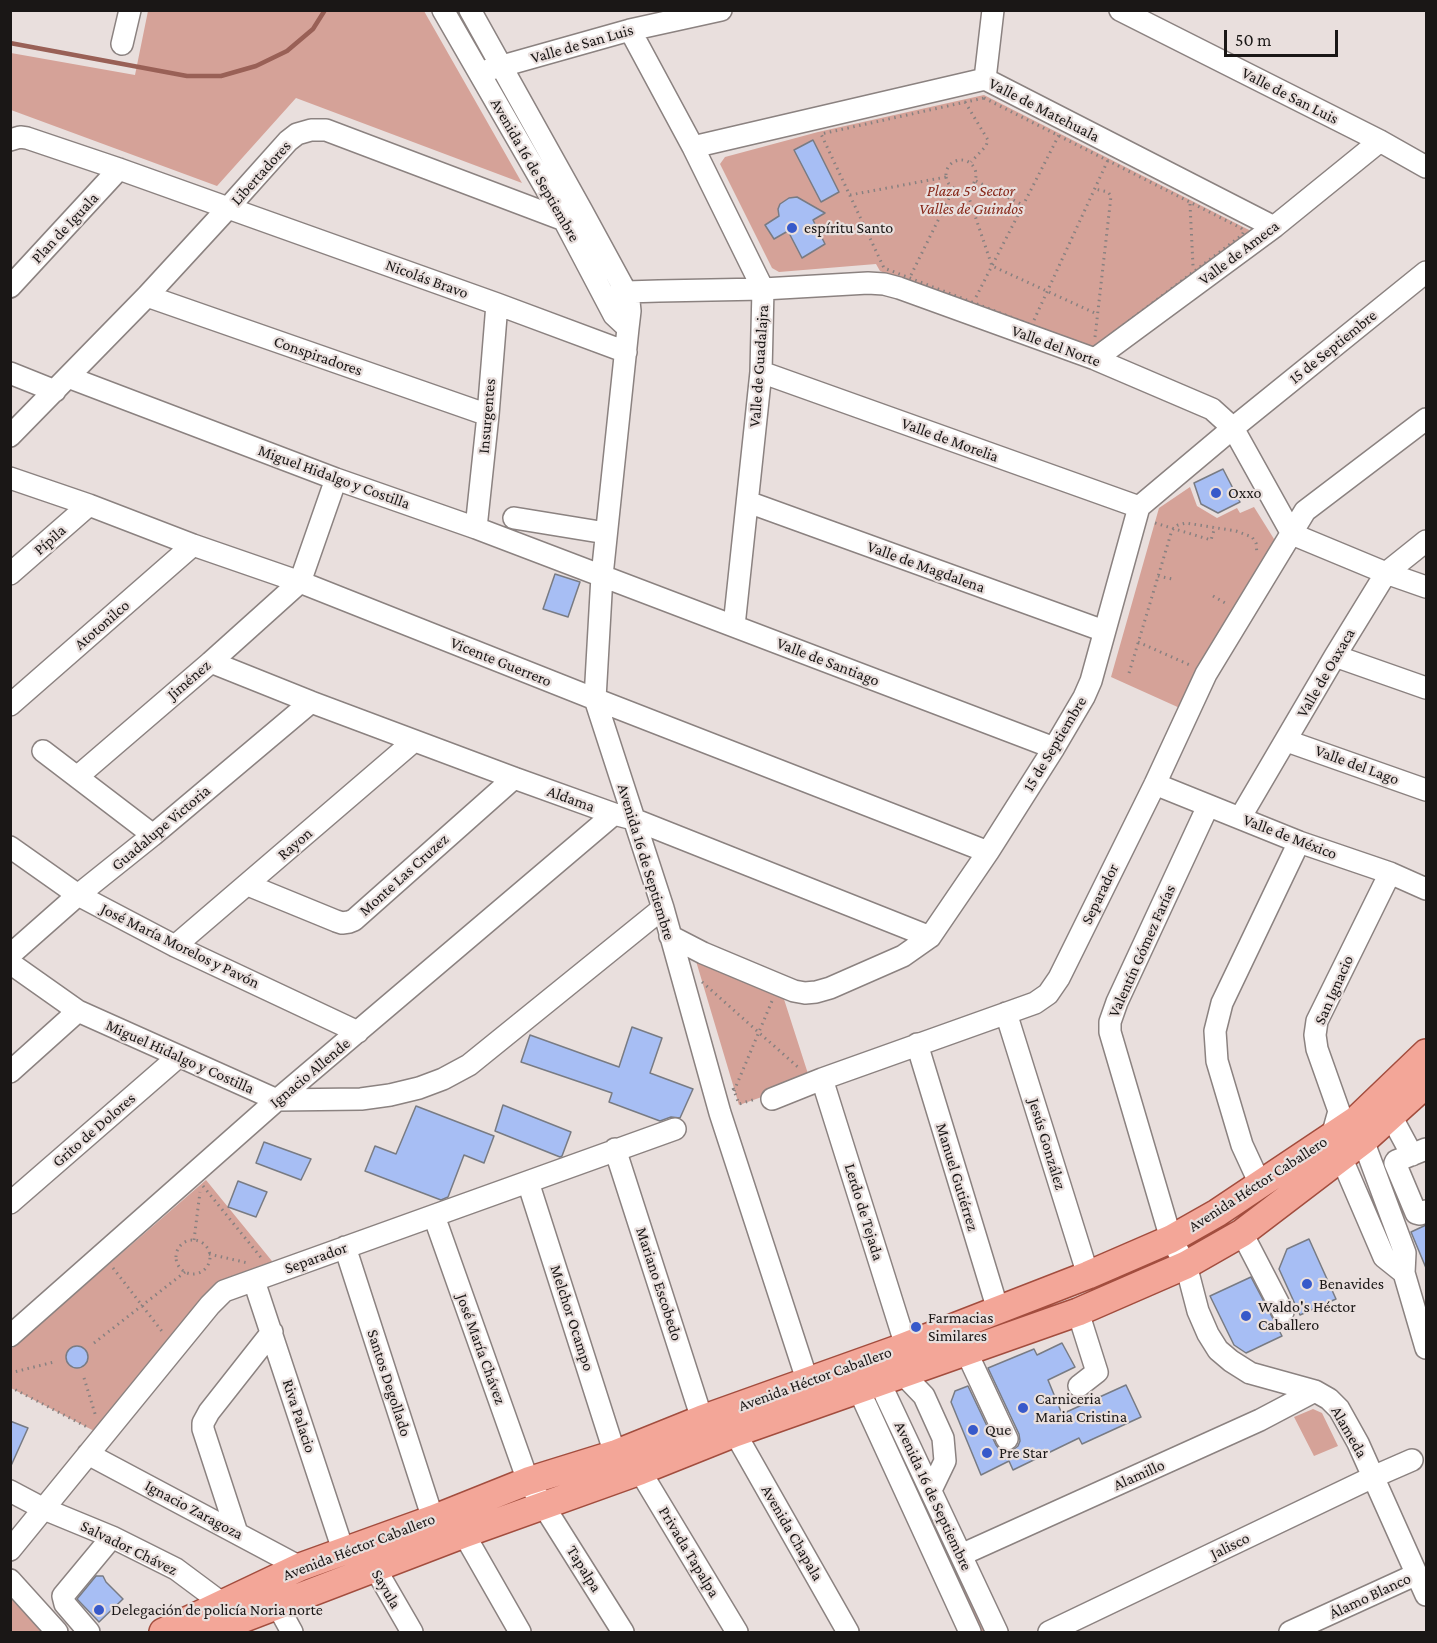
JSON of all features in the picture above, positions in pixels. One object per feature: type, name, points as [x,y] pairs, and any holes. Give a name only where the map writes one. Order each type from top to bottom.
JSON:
[{"type":"main road","name":"Avenida Héctor Caballero","points":[[271,1594],[300,1567],[433,1519],[528,1481],[615,1454],[702,1419],[811,1393],[972,1340],[1078,1312],[1186,1265],[1242,1233],[1426,1053]]},
{"type":"main road","name":"Avenida Héctor Caballero","points":[[872,1374],[906,1346],[972,1340],[998,1310],[1172,1239],[1346,1133],[1391,1116],[1426,1084]]},
{"type":"main road","name":"Avenida Héctor Caballero","points":[[176,1630],[229,1613],[271,1594],[375,1569],[464,1534],[640,1471],[735,1433],[811,1393]]},
{"type":"main road","name":"Avenida Héctor Caballero","points":[[208,1632],[229,1613]]},
{"type":"street","points":[[122,44],[130,10]]},
{"type":"street","name":"Avenida 16 de Septiembre","points":[[443,10],[564,220],[614,315],[628,328]]},
{"type":"street","name":"Avenida 16 de Septiembre","points":[[470,10],[626,292],[630,311],[602,576],[595,699],[623,817],[663,908],[720,1113],[811,1393]]},
{"type":"street","name":"Valle de San Luis","points":[[479,73],[630,30],[721,10]]},
{"type":"street","points":[[985,79],[993,10]]},
{"type":"street","name":"Valle de San Luis","points":[[1120,10],[1380,141],[1426,167]]},
{"type":"street","name":"Valle de Guadalajra","points":[[630,30],[693,147],[763,288],[761,372],[734,626]]},
{"type":"street","name":"Valle de Matehuala","points":[[693,147],[985,79],[1274,228]]},
{"type":"street","name":"Libertadores","points":[[10,436],[147,296],[288,141],[297,134],[311,130],[326,130],[564,220]]},
{"type":"street","points":[[10,140],[20,137],[27,138],[228,208]]},
{"type":"street","name":"Valle de Ameca","points":[[1094,357],[1274,228],[1380,141]]},
{"type":"street","name":"Plan de Iguala","points":[[10,287],[119,170]]},
{"type":"street","name":"Nicolás Bravo","points":[[228,208],[626,352]]},
{"type":"street","name":"15 de Septiembre","points":[[670,936],[703,953],[779,985],[806,993],[830,988],[903,956],[930,937],[988,852],[1084,697],[1091,681],[1139,507],[1426,272]]},
{"type":"street","name":"Valle del Norte","points":[[606,299],[626,292],[868,283],[899,288],[1094,357],[1205,405],[1233,428],[1292,534]]},
{"type":"street","name":"Conspiradores","points":[[147,296],[488,415]]},
{"type":"street","name":"Insurgentes","points":[[476,528],[488,415],[496,304]]},
{"type":"street","name":"Valle de Morelia","points":[[761,372],[1139,507]]},
{"type":"street","name":"Miguel Hidalgo y Costilla","points":[[10,373],[61,384],[476,528],[602,576]]},
{"type":"street","points":[[1426,419],[1305,511],[1292,534],[1426,587]]},
{"type":"street","name":"Vicente Guerrero","points":[[10,478],[300,582],[988,852]]},
{"type":"street","points":[[300,582],[336,479]]},
{"type":"street","name":"Valle de Magdalena","points":[[748,502],[1104,631]]},
{"type":"street","name":"Pípila","points":[[10,574],[89,505]]},
{"type":"street","points":[[514,518],[606,533]]},
{"type":"street","name":"Separador","points":[[772,1100],[819,1080],[1043,999],[1048,994],[1059,978],[1155,784],[1206,674],[1292,534]]},
{"type":"street","name":"Valle de Oaxaca","points":[[1240,818],[1386,573],[1426,541]]},
{"type":"street","name":"Atotonilco","points":[[10,705],[193,545]]},
{"type":"street","name":"Valle de Santiago","points":[[602,576],[1054,748]]},
{"type":"street","name":"Jiménez","points":[[77,777],[300,582]]},
{"type":"street","points":[[1335,656],[1426,688]]},
{"type":"street","name":"Aldama","points":[[211,662],[414,741],[623,817],[930,937]]},
{"type":"street","name":"Guadalupe Victoria","points":[[10,955],[78,895],[311,702]]},
{"type":"street","name":"Rayon","points":[[175,946],[414,741]]},
{"type":"street","name":"Valle del Lago","points":[[1287,741],[1426,790]]},
{"type":"street","points":[[43,751],[153,835]]},
{"type":"street","name":"Monte Las Cruzez","points":[[248,885],[342,923],[354,920],[514,778]]},
{"type":"street","name":"Valle de México","points":[[1155,784],[1299,842],[1390,873],[1426,889]]},
{"type":"street","name":"Valentín Gómez Farías","points":[[1186,1265],[1172,1239],[1110,1032],[1110,1022],[1117,1002],[1208,806]]},
{"type":"street","name":"Ignacio Allende","points":[[10,1336],[277,1100],[623,817]]},
{"type":"street","points":[[1260,1184],[1242,1145],[1217,1061],[1215,1031],[1222,1003],[1299,842]]},
{"type":"street","name":"José María Morelos y Pavón","points":[[10,847],[78,895],[175,946],[358,1032]]},
{"type":"street","name":"San Ignacio","points":[[1390,873],[1317,1021],[1315,1035],[1317,1049],[1346,1133],[1384,1257],[1404,1273],[1421,1306],[1426,1348]]},
{"type":"street","name":"Miguel Hidalgo y Costilla","points":[[10,963],[78,1011],[277,1100],[361,1099],[419,1088],[469,1065],[663,908]]},
{"type":"street","points":[[10,1071],[78,1011]]},
{"type":"street","name":"Jesús González","points":[[1006,1013],[1088,1275]]},
{"type":"street","name":"Manuel Gutiérrez","points":[[917,1044],[998,1310]]},
{"type":"street","name":"Grito de Dolores","points":[[10,1203],[178,1057]]},
{"type":"street","name":"Lerdo de Tejada","points":[[819,1080],[906,1346]]},
{"type":"street","points":[[1391,1116],[1419,1152],[1395,1163],[1416,1214],[1426,1211]]},
{"type":"street","name":"Separador","points":[[10,1550],[216,1297],[237,1285],[252,1272],[345,1247],[675,1129]]},
{"type":"street","name":"San Ignacio","points":[[1346,1133],[1405,1253],[1404,1273]]},
{"type":"street","name":"Mariano Escobedo","points":[[615,1149],[702,1419]]},
{"type":"street","name":"Melchor Ocampo","points":[[528,1182],[615,1454]]},
{"type":"street","name":"José María Chávez","points":[[434,1216],[528,1481],[544,1505]]},
{"type":"street","points":[[1242,1233],[1283,1312]]},
{"type":"street","name":"Santos Degollado","points":[[345,1247],[433,1519]]},
{"type":"street","name":"Alameda","points":[[1186,1265],[1198,1311],[1218,1350],[1250,1373],[1315,1391],[1329,1399],[1339,1410],[1358,1443],[1426,1595]]},
{"type":"street","name":"Riva Palacio","points":[[252,1272],[352,1548]]},
{"type":"street","points":[[1078,1312],[1097,1372],[1079,1386]]},
{"type":"street","points":[[237,1533],[203,1423],[209,1412],[272,1332]]},
{"type":"street","points":[[972,1340],[1007,1439]]},
{"type":"street","points":[[872,1374],[924,1396],[942,1438],[945,1461],[931,1490]]},
{"type":"street","name":"Avenida 16 de Septiembre","points":[[872,1374],[931,1490],[997,1632]]},
{"type":"street","name":"Avenida 16 de Septiembre","points":[[872,1374],[970,1632]]},
{"type":"street","name":"Alamillo","points":[[961,1555],[1260,1420],[1315,1391]]},
{"type":"street","name":"Avenida Chapala","points":[[735,1433],[848,1632]]},
{"type":"street","name":"Ignacio Zaragoza","points":[[88,1454],[300,1567]]},
{"type":"street","name":"Jalisco","points":[[1049,1632],[1412,1460]]},
{"type":"street","name":"Privada Tapalpa","points":[[640,1471],[737,1632]]},
{"type":"street","name":"Salvador Chávez","points":[[10,1491],[44,1509],[112,1537],[176,1569],[229,1613]]},
{"type":"street","name":"Tapalpa","points":[[544,1505],[623,1632]]},
{"type":"street","points":[[464,1534],[520,1632]]},
{"type":"street","points":[[90,1632],[64,1604],[63,1596],[112,1537]]},
{"type":"street","name":"Sayula","points":[[352,1548],[375,1569],[412,1632]]},
{"type":"street","name":"Álamo Blanco","points":[[1290,1632],[1417,1574]]},
{"type":"street","points":[[10,1580],[57,1632]]},
{"type":"street","points":[[271,1594],[292,1632]]},
{"type":"path","points":[[984,98],[1244,231],[1242,235],[1096,346],[1088,346],[884,268],[850,195],[821,134],[984,98]]},
{"type":"path","points":[[964,99],[988,140],[986,146],[971,162]]},
{"type":"path","points":[[971,307],[1060,133]]},
{"type":"path","points":[[1030,330],[1109,158]]},
{"type":"path","points":[[962,159],[971,162],[976,172],[974,184],[960,190],[949,184],[946,177],[947,168],[954,161],[962,159]]},
{"type":"path","points":[[850,195],[946,177]]},
{"type":"path","points":[[976,181],[1023,205]]},
{"type":"path","points":[[907,282],[954,188]]},
{"type":"path","points":[[966,189],[992,266],[1097,314]]},
{"type":"path","points":[[1094,357],[1111,196],[1108,192],[1095,189]]},
{"type":"path","points":[[1190,202],[1194,272]]},
{"type":"path","points":[[1155,523],[1211,540],[1215,527]]},
{"type":"path","points":[[1129,673],[1172,530],[1178,525],[1195,523],[1236,531],[1252,537],[1256,543],[1257,556]]},
{"type":"path","points":[[1158,576],[1172,579]]},
{"type":"path","points":[[1213,596],[1229,605]]},
{"type":"path","points":[[1138,642],[1194,667],[1190,675]]},
{"type":"path","points":[[702,982],[809,1078],[819,1080]]},
{"type":"path","points":[[720,1113],[734,1091],[779,985]]},
{"type":"path","points":[[193,1192],[201,1185]]},
{"type":"path","points":[[194,1240],[201,1185]]},
{"type":"path","points":[[201,1185],[263,1260]]},
{"type":"path","points":[[194,1240],[204,1245],[209,1254],[209,1261],[204,1269],[194,1274],[185,1272],[178,1264],[176,1255],[184,1243],[194,1240]]},
{"type":"path","points":[[209,1254],[252,1272]]},
{"type":"path","points":[[110,1264],[167,1338]]},
{"type":"path","points":[[94,1343],[185,1272]]},
{"type":"path","points":[[10,1373],[54,1362]]},
{"type":"path","points":[[84,1378],[98,1424]]},
{"type":"path","points":[[10,1387],[92,1430]]},
{"type":"green space","points":[[148,11],[424,11],[522,183],[296,98],[217,186],[11,110],[11,53],[135,75]]},
{"type":"green space","name":"Plaza 5° Sector Valles de Guindos","points":[[984,95],[1253,232],[1093,354],[880,271],[876,264],[779,272],[772,268],[720,164],[725,157],[818,132]]},
{"type":"green space","points":[[1190,487],[1197,506],[1217,518],[1237,508],[1240,513],[1254,507],[1276,545],[1182,709],[1111,677],[1159,508]]},
{"type":"green space","points":[[693,951],[782,993],[810,1080],[739,1105]]},
{"type":"green space","points":[[206,1180],[276,1266],[221,1286],[102,1435],[11,1388],[10,1350]]},
{"type":"green space","points":[[1313,1409],[1322,1413],[1338,1446],[1314,1456],[1294,1417]]},
{"type":"green space","points":[[884,1417],[985,1632],[981,1632],[876,1420]]},
{"type":"green space","points":[[11,1595],[48,1632],[11,1632]]},
{"type":"building","points":[[813,140],[839,192],[821,202],[794,150]]},
{"type":"building","name":"espíritu Santo","points":[[797,197],[825,213],[813,220],[825,244],[802,258],[788,231],[774,239],[765,225],[779,216],[780,204],[789,198]]},
{"type":"building","name":"Oxxo","points":[[1223,469],[1240,502],[1218,513],[1201,504],[1194,483]]},
{"type":"building","points":[[555,574],[580,582],[568,617],[543,609]]},
{"type":"building","points":[[632,1027],[662,1038],[650,1073],[693,1089],[680,1118],[671,1117],[660,1121],[609,1102],[612,1093],[521,1062],[530,1035],[619,1067]]},
{"type":"building","points":[[503,1105],[571,1132],[562,1156],[495,1131]]},
{"type":"building","points":[[416,1106],[494,1136],[484,1163],[464,1155],[448,1197],[441,1200],[365,1171],[375,1146],[396,1154]]},
{"type":"building","points":[[264,1142],[311,1159],[301,1180],[256,1163]]},
{"type":"building","points":[[238,1181],[267,1192],[256,1217],[228,1207]]},
{"type":"building","points":[[1426,1225],[1426,1268],[1411,1232]]},
{"type":"building","name":"Benavides","points":[[1309,1239],[1336,1299],[1300,1315],[1279,1269],[1287,1249]]},
{"type":"building","name":"Waldo's Héctor Caballero","points":[[1251,1277],[1282,1336],[1246,1353],[1234,1345],[1210,1296]]},
{"type":"building","points":[[1062,1343],[1075,1367],[1048,1380],[1062,1414],[1126,1385],[1141,1417],[1082,1444],[1079,1438],[1013,1470],[1009,1461],[981,1475],[951,1402],[955,1391],[968,1386],[996,1445],[1005,1452],[1012,1451],[1018,1446],[1019,1434],[988,1368],[1034,1349],[1037,1355]]},
{"type":"building","points":[[77,1346],[85,1349],[88,1357],[85,1365],[77,1368],[69,1365],[66,1357],[69,1349]]},
{"type":"building","points":[[10,1421],[28,1428],[10,1468]]},
{"type":"building","name":"Delegación de policía Noria norte","points":[[96,1576],[103,1576],[123,1599],[99,1622],[77,1599]]},
{"type":"waterway","points":[[10,43],[187,76],[221,76],[256,66],[287,51],[313,29],[325,10]]},
{"type":"place","name":"espíritu Santo","points":[[792,228]]},
{"type":"place","name":"Oxxo","points":[[1216,493]]},
{"type":"place","name":"Benavides","points":[[1307,1284]]},
{"type":"place","name":"Waldo's Héctor Caballero","points":[[1246,1316]]},
{"type":"place","name":"Farmacias Similares","points":[[916,1327]]},
{"type":"place","name":"Carniceria Maria Cristina","points":[[1023,1408]]},
{"type":"place","name":"Que","points":[[973,1430]]},
{"type":"place","name":"Pre Star","points":[[987,1453]]},
{"type":"place","name":"Delegación de policía Noria norte","points":[[99,1610]]}]
